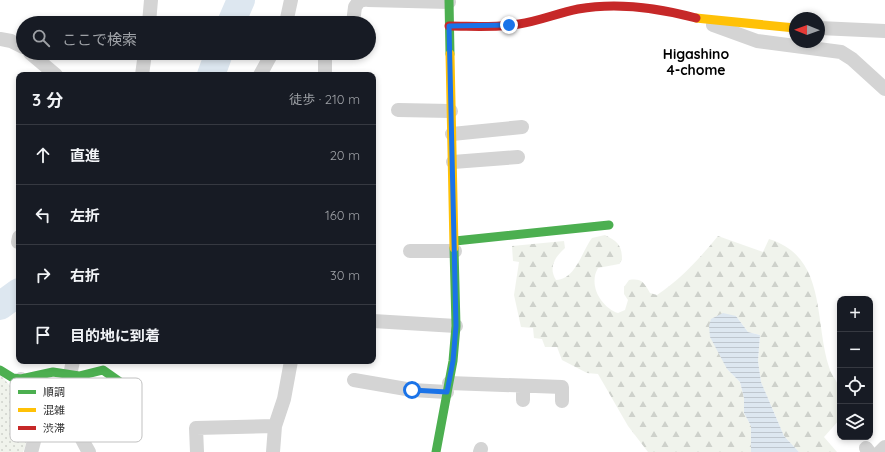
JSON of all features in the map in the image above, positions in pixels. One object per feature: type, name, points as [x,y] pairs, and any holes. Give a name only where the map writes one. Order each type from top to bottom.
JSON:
[{"type":"street","points":[[150,16],[151,0]]},
{"type":"street","points":[[288,16],[291,0]]},
{"type":"street","points":[[354,16],[355,7],[359,1],[364,0]]},
{"type":"street","points":[[368,0],[449,1],[456,326],[453,361],[436,452]]},
{"type":"street","points":[[449,26],[528,23],[584,8],[605,6],[626,7],[700,19],[789,27]]},
{"type":"street","points":[[700,19],[725,31],[757,41],[842,52],[852,59],[885,90]]},
{"type":"street","points":[[825,28],[885,31]]},
{"type":"street","points":[[0,39],[11,41],[16,44]]},
{"type":"street","points":[[38,60],[52,72]]},
{"type":"street","points":[[142,72],[144,60]]},
{"type":"street","points":[[262,72],[268,60]]},
{"type":"street","points":[[325,60],[325,72]]},
{"type":"street","points":[[398,110],[451,111]]},
{"type":"street","points":[[452,134],[522,127]]},
{"type":"street","points":[[453,162],[518,157]]},
{"type":"street","points":[[410,251],[609,224]]},
{"type":"street","points":[[376,321],[456,326]]},
{"type":"street","points":[[273,452],[275,426],[284,399],[290,364]]},
{"type":"street","points":[[26,378],[72,367]]},
{"type":"street","points":[[72,367],[80,376],[102,370],[114,378]]},
{"type":"street","points":[[71,378],[72,367]]},
{"type":"street","points":[[0,370],[13,378]]},
{"type":"street","points":[[354,380],[412,390],[523,386],[562,387],[562,401]]},
{"type":"street","points":[[523,386],[523,400]]},
{"type":"street","points":[[197,452],[196,428],[275,426]]},
{"type":"street","points":[[31,452],[33,442]]},
{"type":"street","points":[[84,442],[89,452]]},
{"type":"street","points":[[880,452],[885,447]]},
{"type":"green space","points":[[605,235],[620,247],[622,260],[619,264],[598,268],[595,275],[595,288],[598,295],[606,306],[618,313],[625,310],[628,300],[624,294],[624,287],[629,280],[639,280],[646,286],[650,293],[657,295],[689,268],[718,236],[763,252],[769,239],[788,248],[801,260],[810,275],[819,311],[824,349],[829,367],[837,383],[837,422],[824,437],[837,452],[799,452],[784,436],[761,382],[758,361],[760,335],[748,332],[736,316],[727,369],[740,382],[744,398],[744,413],[751,426],[751,452],[648,452],[628,426],[598,374],[587,373],[562,360],[557,347],[545,347],[542,339],[534,338],[533,328],[521,327],[514,295],[519,262],[513,261],[512,246],[564,241],[565,248],[554,262],[553,271],[556,280],[569,275],[574,270],[592,238]]},
{"type":"green space","points":[[0,375],[10,386],[10,442],[26,442],[23,452],[0,452]]},
{"type":"shaded area","points":[[723,313],[736,316],[748,332],[760,335],[758,361],[761,382],[784,436],[799,452],[751,452],[751,426],[744,413],[744,398],[740,382],[727,369],[710,337],[709,326],[711,319]]},
{"type":"waterway","points":[[234,16],[241,0]]},
{"type":"waterway","points":[[212,72],[216,60]]},
{"type":"waterway","points":[[0,306],[16,294]]},
{"type":"traffic: fast","points":[[449,0],[450,54]]},
{"type":"traffic: fast","points":[[455,241],[609,225]]},
{"type":"traffic: fast","points":[[436,452],[453,361],[456,326],[454,248]]},
{"type":"traffic: fast","points":[[0,370],[13,378]]},
{"type":"traffic: fast","points":[[26,378],[53,372],[79,376],[103,370],[114,378]]},
{"type":"traffic: slow","points":[[696,18],[789,27]]},
{"type":"traffic: slow","points":[[450,54],[454,248]]},
{"type":"traffic: jam","points":[[449,26],[493,26],[526,23],[578,9],[608,6],[653,9],[696,18]]},
{"type":"district","name":"Higashino 4-chome","points":[[696,62]]},
{"type":"route","points":[[412,390],[447,392],[453,361],[456,326],[449,26],[509,25]]}]
